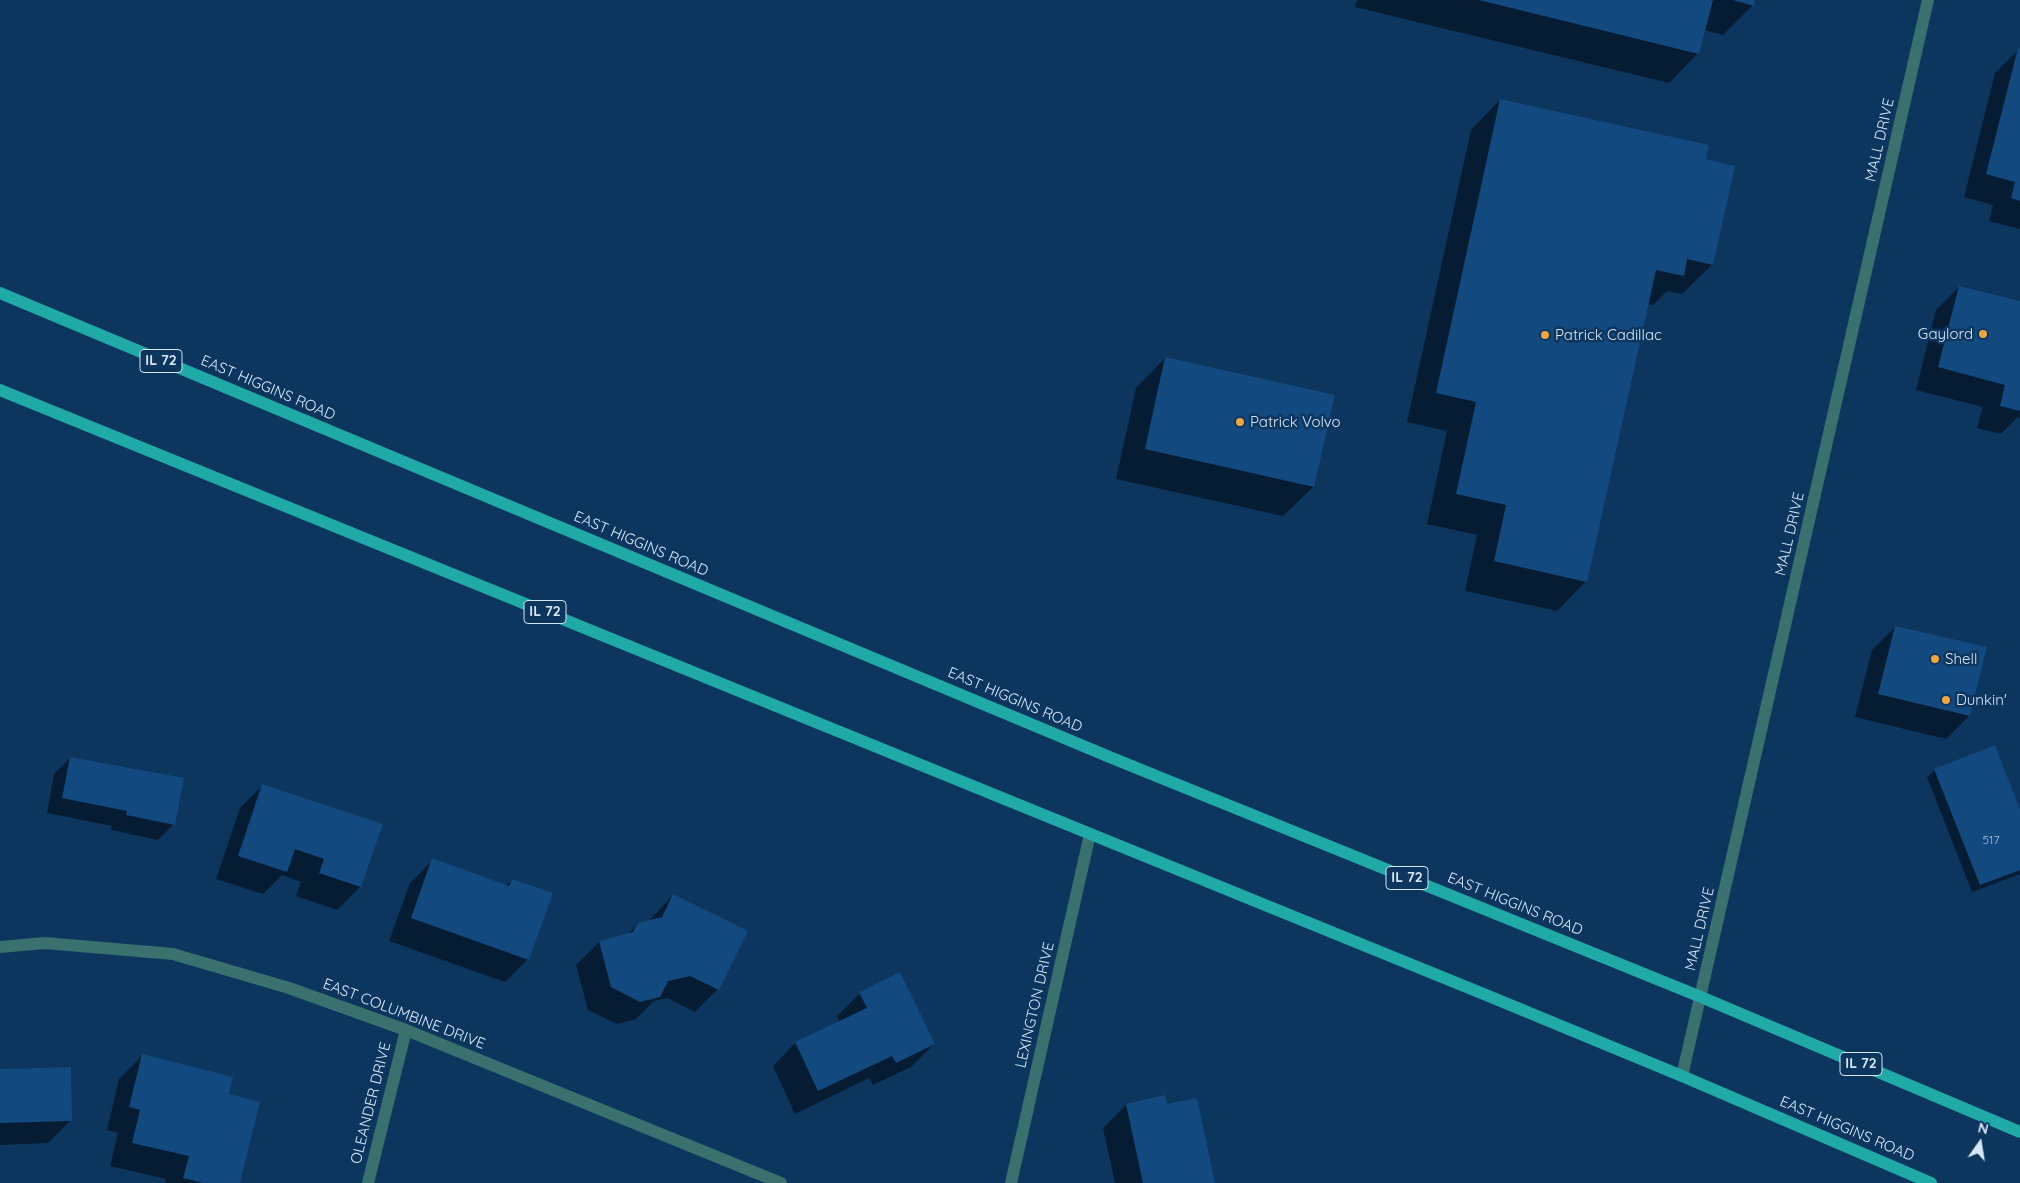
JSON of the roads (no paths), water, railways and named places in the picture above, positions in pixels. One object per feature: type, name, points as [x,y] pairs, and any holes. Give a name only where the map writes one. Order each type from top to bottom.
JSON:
[{"type":"main road","name":"EAST HIGGINS ROAD","points":[[0,293],[1112,758],[1701,997],[2020,1132]]},
{"type":"main road","name":"EAST HIGGINS ROAD","points":[[0,390],[1682,1076],[1931,1183]]},
{"type":"street","name":"MALL DRIVE","points":[[1682,1076],[1928,0]]},
{"type":"street","name":"LEXINGTON DRIVE","points":[[1011,1183],[1090,834]]},
{"type":"street","name":"EAST COLUMBINE DRIVE","points":[[0,947],[45,943],[173,954],[289,988],[406,1030],[780,1183]]},
{"type":"street","name":"OLEANDER DRIVE","points":[[368,1183],[406,1030]]},
{"type":"place","name":"Gaylord","points":[[1983,334]]},
{"type":"place","name":"Patrick Cadillac","points":[[1545,335]]},
{"type":"place","name":"Patrick Volvo","points":[[1240,422]]},
{"type":"place","name":"Shell","points":[[1935,659]]},
{"type":"place","name":"Dunkin'","points":[[1946,700]]}]
